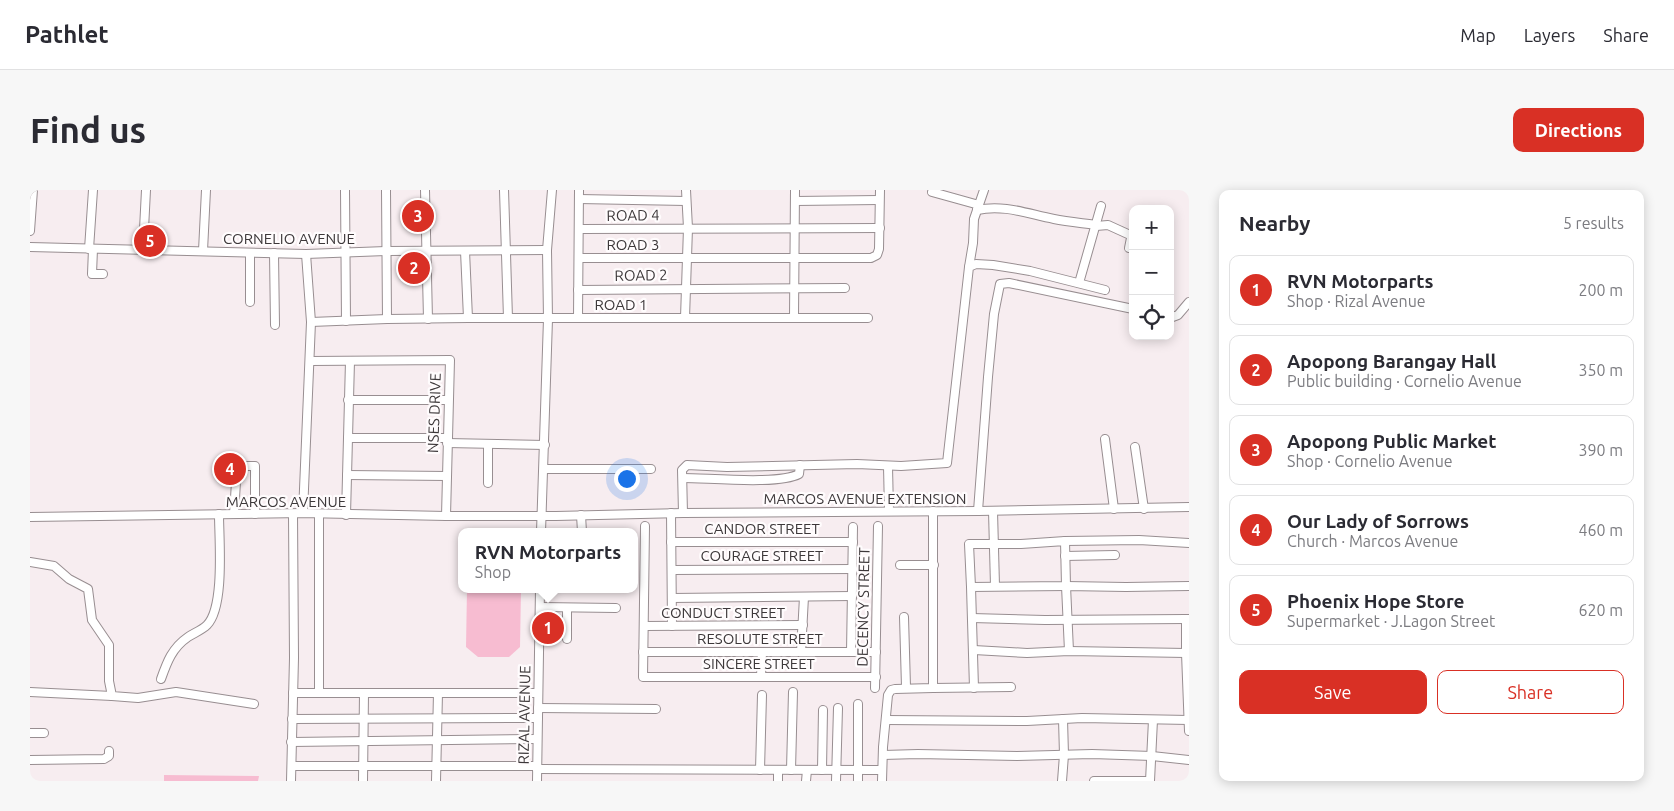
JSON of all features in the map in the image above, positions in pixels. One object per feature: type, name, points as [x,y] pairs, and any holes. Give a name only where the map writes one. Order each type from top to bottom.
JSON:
[{"type":"street","points":[[30,232],[33,190]]},
{"type":"street","points":[[92,190],[92,274],[103,274]]},
{"type":"street","points":[[143,249],[146,190]]},
{"type":"street","points":[[203,251],[206,190]]},
{"type":"street","points":[[345,190],[346,321]]},
{"type":"street","points":[[386,190],[387,319]]},
{"type":"street","points":[[424,190],[428,319]]},
{"type":"street","points":[[504,190],[508,318]]},
{"type":"street","points":[[541,528],[548,319],[547,250],[552,190]]},
{"type":"street","points":[[578,318],[579,190]]},
{"type":"street","points":[[685,318],[688,228],[686,190]]},
{"type":"street","points":[[794,318],[796,190]]},
{"type":"street","points":[[880,190],[880,228]]},
{"type":"street","points":[[683,513],[683,468],[687,465],[728,467],[800,465],[888,466],[945,464],[948,461],[973,243],[974,219],[984,190]]},
{"type":"street","points":[[932,192],[978,208],[1009,209],[1054,219],[1108,225],[1129,235]]},
{"type":"street","points":[[579,199],[686,201]]},
{"type":"street","points":[[795,201],[879,200]]},
{"type":"street","points":[[1079,283],[1101,206]]},
{"type":"street","name":"ROAD 4","points":[[579,229],[880,228]]},
{"type":"street","name":"ROAD 3","points":[[579,258],[871,258],[879,252],[880,228]]},
{"type":"street","name":"CORNELIO AVENUE","points":[[30,247],[306,254],[386,251],[547,250]]},
{"type":"street","points":[[465,251],[468,318]]},
{"type":"street","points":[[250,253],[250,302]]},
{"type":"street","points":[[274,253],[275,325]]},
{"type":"street","points":[[303,513],[311,322],[306,254]]},
{"type":"street","points":[[969,267],[976,264],[987,264],[1105,290]]},
{"type":"street","points":[[978,511],[994,314],[1000,284],[1009,283],[1129,308]]},
{"type":"street","name":"ROAD 2","points":[[578,290],[845,288]]},
{"type":"street","points":[[1174,316],[1189,302]]},
{"type":"street","name":"ROAD 1","points":[[311,322],[468,318],[868,318]]},
{"type":"street","name":"NSES DRIVE","points":[[310,361],[450,360],[446,516]]},
{"type":"street","points":[[346,515],[350,361]]},
{"type":"street","points":[[348,400],[448,400]]},
{"type":"street","points":[[348,438],[544,445]]},
{"type":"street","points":[[1105,439],[1114,509]]},
{"type":"street","points":[[488,444],[488,483]]},
{"type":"street","points":[[1136,447],[1144,509]]},
{"type":"street","points":[[683,478],[760,480],[783,478],[799,474],[800,465]]},
{"type":"street","points":[[234,514],[237,466],[255,466],[255,514]]},
{"type":"street","points":[[888,466],[889,511]]},
{"type":"street","points":[[544,469],[650,469]]},
{"type":"street","points":[[347,475],[446,476]]},
{"type":"street","name":"MARCOS AVENUE EXTENSION","points":[[541,516],[1189,507]]},
{"type":"street","points":[[993,510],[995,586]]},
{"type":"street","points":[[933,511],[933,688]]},
{"type":"street","name":"MARCOS AVENUE","points":[[30,517],[303,513],[541,516]]},
{"type":"street","points":[[671,513],[672,626]]},
{"type":"street","points":[[161,679],[173,650],[180,643],[207,626],[214,614],[220,572],[219,514]]},
{"type":"street","points":[[292,781],[293,514]]},
{"type":"street","points":[[319,514],[319,693]]},
{"type":"street","points":[[581,515],[582,528]]},
{"type":"street","points":[[643,652],[645,526]]},
{"type":"street","name":"DECENCY STREET","points":[[876,688],[878,526]]},
{"type":"street","points":[[851,652],[853,527]]},
{"type":"street","points":[[968,535],[974,688]]},
{"type":"street","points":[[968,544],[1139,540],[1189,543]]},
{"type":"street","points":[[1065,541],[1069,651]]},
{"type":"street","name":"CANDOR STREET","points":[[671,542],[853,542]]},
{"type":"street","points":[[1065,556],[1115,555]]},
{"type":"street","points":[[30,562],[54,566],[65,576],[88,589],[92,620],[109,645],[109,681],[112,696]]},
{"type":"street","points":[[900,565],[934,566]]},
{"type":"street","name":"COURAGE STREET","points":[[672,570],[853,569]]},
{"type":"street","points":[[971,587],[1066,586],[1126,588],[1189,586]]},
{"type":"street","name":"RIZAL AVENUE","points":[[537,781],[540,593]]},
{"type":"street","points":[[672,598],[852,596]]},
{"type":"street","points":[[801,652],[804,597]]},
{"type":"street","points":[[540,607],[616,608]]},
{"type":"street","points":[[566,608],[567,639]]},
{"type":"street","points":[[904,617],[906,687]]},
{"type":"street","points":[[972,618],[1188,619],[1186,653],[1189,731]]},
{"type":"street","name":"CONDUCT STREET","points":[[644,626],[803,625]]},
{"type":"street","points":[[974,650],[1027,653],[1069,651],[1186,653]]},
{"type":"street","name":"RESOLUTE STREET","points":[[643,652],[876,652]]},
{"type":"street","name":"SINCERE STREET","points":[[643,652],[643,677],[876,677]]},
{"type":"street","points":[[761,677],[762,652]]},
{"type":"street","points":[[882,781],[888,695],[891,690],[906,687],[1011,687]]},
{"type":"street","points":[[30,692],[138,698],[176,692],[254,704]]},
{"type":"street","points":[[792,770],[793,692]]},
{"type":"street","points":[[363,781],[364,693]]},
{"type":"street","points":[[293,694],[538,693]]},
{"type":"street","points":[[436,781],[438,694]]},
{"type":"street","points":[[760,770],[762,695]]},
{"type":"street","points":[[858,704],[858,781]]},
{"type":"street","points":[[538,708],[656,709]]},
{"type":"street","points":[[836,781],[838,708]]},
{"type":"street","points":[[822,770],[823,710]]},
{"type":"street","points":[[292,719],[538,718]]},
{"type":"street","points":[[1062,781],[1064,755],[1063,719]]},
{"type":"street","points":[[886,720],[1189,720]]},
{"type":"street","points":[[1094,781],[1150,781],[1153,720]]},
{"type":"street","points":[[30,733],[44,733]]},
{"type":"street","points":[[291,742],[537,739]]},
{"type":"street","points":[[30,760],[104,759],[109,756],[109,752]]},
{"type":"street","points":[[883,755],[1152,756],[1189,760]]},
{"type":"street","points":[[292,766],[436,766],[730,774],[760,770],[882,770]]},
{"type":"street","points":[[778,770],[778,781]]},
{"type":"street","points":[[806,781],[807,770]]},
{"type":"shaded area","points":[[467,593],[521,593],[520,647],[509,657],[478,657],[466,647]]},
{"type":"shaded area","points":[[164,775],[259,776],[258,781],[164,781]]},
{"type":"place","name":"Apopong Public Market","points":[[418,216]]},
{"type":"place","name":"Phoenix Hope Store","points":[[150,241]]},
{"type":"place","name":"Apopong Barangay Hall","points":[[414,268]]},
{"type":"place","name":"Our Lady of Sorrows","points":[[230,469]]},
{"type":"place","name":"RVN Motorparts","points":[[548,628]]}]
